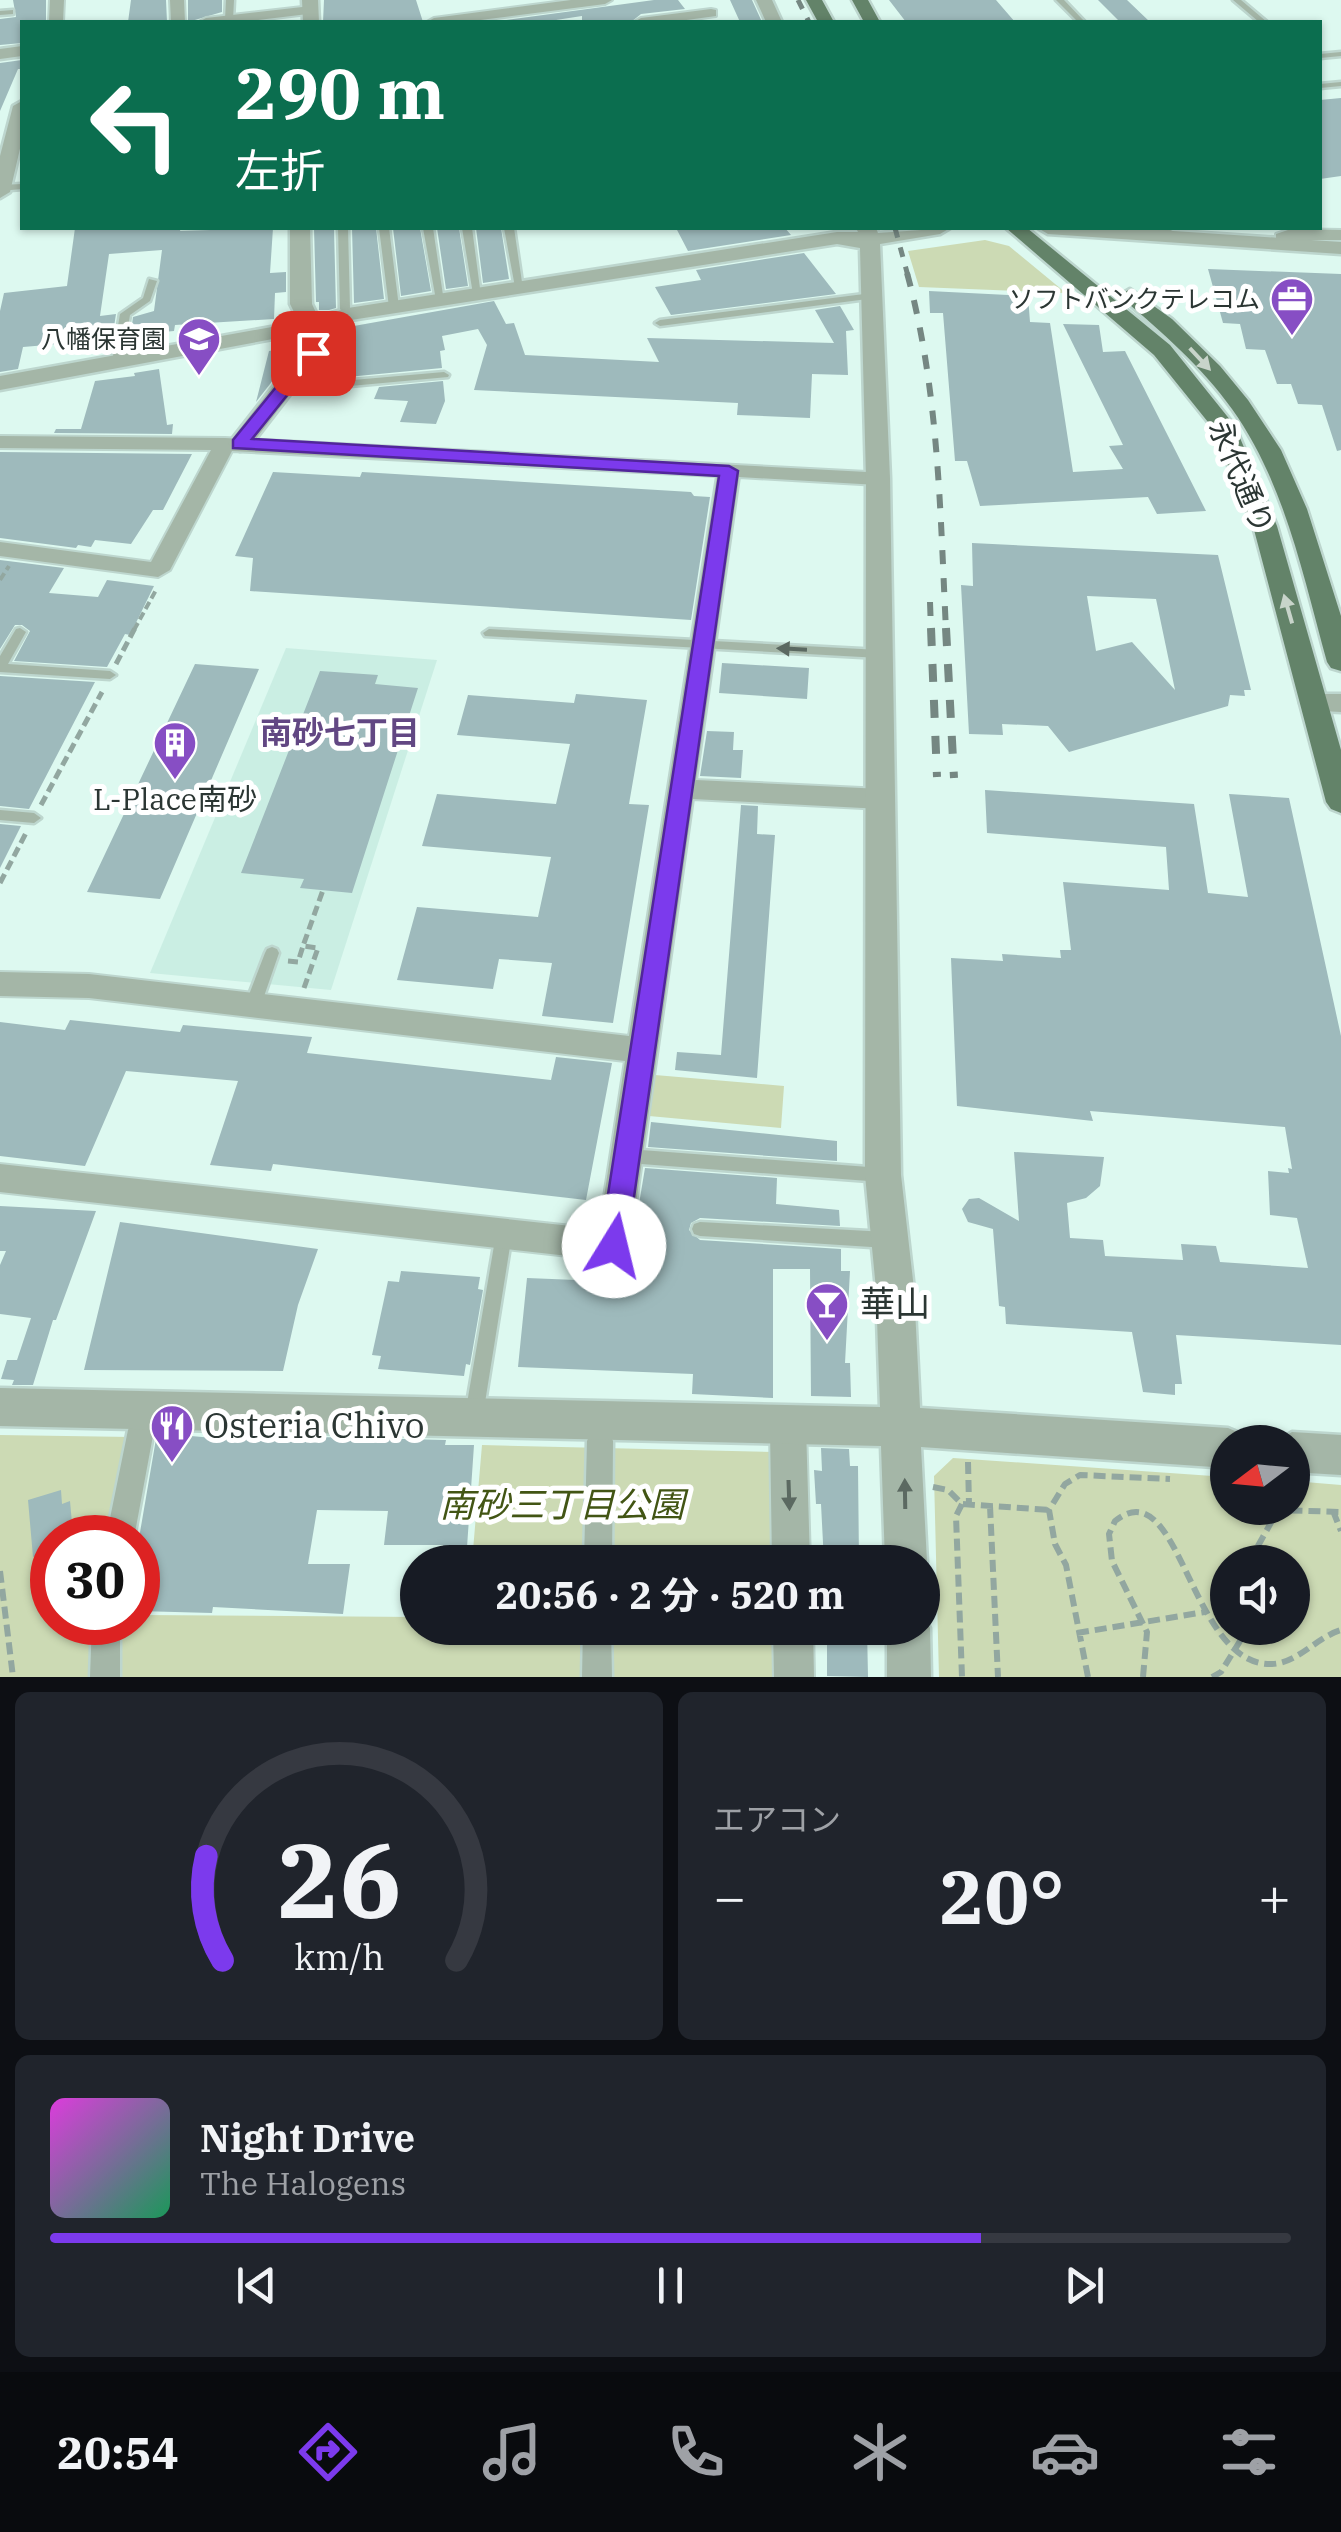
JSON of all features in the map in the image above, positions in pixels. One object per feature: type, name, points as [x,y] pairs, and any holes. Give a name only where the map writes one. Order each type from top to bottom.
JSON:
[{"type":"main road","points":[[814,0],[850,18]]},
{"type":"main road","points":[[830,0],[850,18]]},
{"type":"main road","points":[[847,0],[850,18]]},
{"type":"main road","name":"永代通り","points":[[1018,230],[1136,326],[1191,382],[1223,426],[1265,526],[1328,703],[1341,802]]},
{"type":"main road","name":"永代通り","points":[[1049,230],[1188,346],[1255,425],[1300,527],[1341,662]]},
{"type":"street","points":[[468,20],[502,18],[553,3],[606,0]]},
{"type":"street","points":[[229,20],[311,11]]},
{"type":"street","points":[[655,20],[710,12]]},
{"type":"street","points":[[0,190],[5,151],[20,111]]},
{"type":"street","points":[[0,549],[158,570],[232,444],[285,389],[318,344],[302,304],[300,230]]},
{"type":"street","points":[[0,383],[311,326],[348,314],[868,233],[911,230]]},
{"type":"street","points":[[1092,230],[1341,248]]},
{"type":"street","points":[[311,326],[350,324],[840,247],[868,233]]},
{"type":"street","points":[[868,233],[878,478],[883,1175],[887,1240],[896,1289],[906,1545]]},
{"type":"street","points":[[1282,244],[1282,238],[1291,234],[1341,235]]},
{"type":"street","points":[[0,442],[232,444],[878,478]]},
{"type":"street","points":[[0,1178],[614,1246],[729,471]]},
{"type":"street","points":[[683,789],[882,799]]},
{"type":"street","points":[[0,984],[90,986],[642,1050]]},
{"type":"street","points":[[0,1407],[474,1416],[788,1427],[903,1426],[1210,1447]]},
{"type":"street","points":[[788,1427],[791,1545]]},
{"type":"street","points":[[124,1515],[141,1430]]},
{"type":"street","points":[[598,1545],[600,1441]]},
{"type":"street","points":[[1310,1453],[1341,1456]]},
{"type":"street","points":[[105,1677],[106,1645]]},
{"type":"street","points":[[596,1677],[597,1645]]},
{"type":"street","points":[[793,1645],[794,1677]]},
{"type":"street","points":[[908,1645],[909,1677]]},
{"type":"lane","points":[[229,20],[230,0]]},
{"type":"lane","points":[[1060,0],[1080,20]]},
{"type":"lane","points":[[1237,0],[1261,20]]},
{"type":"lane","points":[[0,13],[10,12]]},
{"type":"lane","points":[[343,230],[348,314]]},
{"type":"lane","points":[[384,230],[394,307]]},
{"type":"lane","points":[[428,230],[441,300]]},
{"type":"lane","points":[[467,230],[478,294]]},
{"type":"lane","points":[[509,230],[520,288]]},
{"type":"lane","points":[[118,362],[125,314],[146,299],[152,281]]},
{"type":"lane","points":[[660,323],[872,296]]},
{"type":"lane","points":[[285,389],[444,375]]},
{"type":"lane","points":[[20,632],[0,667],[110,675]]},
{"type":"lane","points":[[489,633],[880,654]]},
{"type":"lane","points":[[0,815],[34,818]]},
{"type":"lane","points":[[253,1005],[272,953]]},
{"type":"lane","points":[[628,1156],[883,1175]]},
{"type":"lane","points":[[700,1229],[887,1240]]},
{"type":"lane","points":[[474,1416],[504,1234]]},
{"type":"path","points":[[0,883],[163,576],[158,570]]},
{"type":"path","points":[[296,1010],[318,948],[303,946],[323,890]]},
{"type":"path","points":[[962,1677],[956,1516],[966,1504],[968,1454]]},
{"type":"path","points":[[1088,1677],[1066,1566],[1055,1544],[1049,1510],[1066,1484],[1080,1475],[1172,1479]]},
{"type":"path","points":[[926,1486],[948,1490],[966,1504],[1049,1510]]},
{"type":"path","points":[[990,1506],[998,1677]]},
{"type":"path","points":[[1310,1510],[1337,1511],[1341,1531]]},
{"type":"path","points":[[1142,1677],[1148,1649],[1144,1622],[1112,1560],[1108,1541],[1112,1524],[1120,1515],[1140,1511],[1156,1518],[1168,1533],[1213,1629],[1236,1652],[1262,1664],[1287,1660],[1324,1634],[1341,1630]]},
{"type":"path","points":[[0,1571],[14,1677]]},
{"type":"path","points":[[1077,1633],[1205,1612]]},
{"type":"path","points":[[1212,1677],[1223,1674],[1239,1645]]},
{"type":"shaded area","points":[[286,648],[437,660],[331,990],[150,973]]},
{"type":"green space","points":[[985,240],[1009,246],[1066,293],[919,287],[908,251]]},
{"type":"green space","points":[[655,1075],[784,1086],[781,1128],[649,1116]]},
{"type":"green space","points":[[0,1435],[132,1437],[116,1515],[30,1515],[30,1645],[160,1645],[160,1615],[400,1617],[400,1645],[774,1645],[774,1677],[0,1677]]},
{"type":"green space","name":"南砂三丁目公園","points":[[482,1445],[773,1452],[773,1545],[473,1545]]},
{"type":"green space","points":[[953,1458],[1210,1476],[1210,1525],[1310,1525],[1310,1482],[1341,1485],[1341,1677],[939,1677],[940,1545],[936,1545],[934,1476]]},
{"type":"building","points":[[13,0],[46,0],[46,20],[20,20],[20,43],[0,45],[0,19],[16,17]]},
{"type":"building","points":[[131,0],[166,0],[167,20],[128,20]]},
{"type":"building","points":[[188,0],[222,0],[222,12],[188,20]]},
{"type":"building","points":[[324,0],[416,0],[422,20],[323,20]]},
{"type":"building","points":[[654,0],[678,0],[685,9],[641,14],[634,20],[582,20],[582,16],[506,20]]},
{"type":"building","points":[[730,0],[752,0],[761,20],[739,20]]},
{"type":"building","points":[[889,0],[996,0],[1013,20],[904,20]]},
{"type":"building","points":[[1098,0],[1127,0],[1148,20],[1118,20]]},
{"type":"building","points":[[20,60],[20,69],[0,111],[0,63]]},
{"type":"building","points":[[1341,98],[1341,176],[1322,179],[1322,100]]},
{"type":"building","points":[[75,230],[273,230],[270,273],[286,272],[286,292],[275,293],[274,319],[175,325],[174,331],[140,334],[131,332],[133,317],[154,311],[162,250],[109,254],[100,316],[116,314],[113,333],[106,333],[105,340],[23,347],[18,369],[0,372],[0,311],[4,293],[67,286]]},
{"type":"building","points":[[314,230],[334,230],[336,308],[319,310]]},
{"type":"building","points":[[352,230],[376,230],[384,299],[354,303]]},
{"type":"building","points":[[393,230],[420,230],[431,291],[401,296]]},
{"type":"building","points":[[437,230],[459,230],[468,286],[446,289]]},
{"type":"building","points":[[476,230],[501,230],[509,279],[483,283]]},
{"type":"building","points":[[677,230],[787,230],[791,235],[688,251]]},
{"type":"building","points":[[804,253],[836,294],[671,315],[655,287],[701,280],[696,270]]},
{"type":"building","name":"ソフトバンクテレコム","points":[[1208,269],[1341,274],[1341,450],[1337,451],[1322,405],[1298,404],[1291,384],[1277,384],[1265,350],[1246,349],[1240,324],[1223,323]]},
{"type":"building","points":[[929,291],[1028,296],[1030,322],[1050,323],[1073,472],[1123,469],[1109,446],[1123,445],[1063,324],[1099,325],[1103,352],[1125,351],[1206,511],[1157,514],[1148,497],[980,506],[967,461],[955,461],[943,313],[930,313]]},
{"type":"building","points":[[494,301],[506,324],[514,323],[525,355],[659,362],[647,338],[834,343],[815,310],[840,306],[854,330],[846,331],[848,375],[812,374],[810,418],[737,415],[738,403],[474,390],[487,345],[478,329],[442,336],[442,368],[347,377],[337,329]]},
{"type":"building","points":[[300,345],[298,348],[256,402],[269,351]]},
{"type":"building","points":[[159,369],[167,425],[173,424],[172,434],[54,433],[56,429],[81,429],[95,381]]},
{"type":"building","points":[[443,381],[445,401],[436,424],[400,422],[408,401],[374,399],[379,387]]},
{"type":"building","points":[[0,452],[192,454],[163,510],[153,510],[131,544],[95,540],[91,547],[76,548],[0,538]]},
{"type":"building","points":[[273,472],[360,477],[362,472],[691,492],[694,496],[710,497],[691,620],[250,591],[253,558],[235,556]]},
{"type":"building","points":[[972,543],[1218,555],[1251,690],[1244,690],[1245,696],[1230,695],[1228,706],[1069,752],[1048,726],[1002,724],[1003,735],[969,734],[961,585],[973,586]],"holes":[[[1087,596],[1156,599],[1175,690],[1132,642],[1096,651]]]},
{"type":"building","points":[[0,560],[64,568],[49,593],[98,597],[107,580],[154,586],[130,635],[125,634],[107,667],[14,661],[30,631],[15,625],[0,649]]},
{"type":"building","points":[[722,663],[809,668],[807,699],[719,693]]},
{"type":"building","name":"L-Place南砂","points":[[195,664],[259,669],[160,899],[87,892]]},
{"type":"building","points":[[320,671],[378,675],[375,684],[418,688],[352,893],[300,888],[304,879],[241,873]]},
{"type":"building","points":[[0,676],[95,682],[29,809],[0,806]]},
{"type":"building","points":[[576,694],[647,700],[629,804],[649,805],[613,1023],[542,1016],[552,963],[499,959],[493,989],[397,980],[417,907],[538,917],[551,857],[422,846],[437,794],[556,804],[570,744],[457,735],[468,695],[574,703]]},
{"type":"building","points":[[707,731],[734,732],[733,750],[743,750],[741,778],[700,776]]},
{"type":"building","points":[[985,790],[1194,804],[1208,893],[1248,897],[1229,794],[1289,798],[1341,1036],[1341,1345],[1176,1335],[1182,1384],[1175,1384],[1175,1395],[1143,1392],[1132,1332],[1006,1324],[1005,1307],[999,1306],[993,1229],[968,1222],[962,1209],[969,1199],[979,1198],[1019,1221],[1014,1152],[1104,1157],[1100,1186],[1086,1198],[1067,1203],[1070,1238],[1103,1240],[1105,1256],[1183,1260],[1181,1244],[1216,1246],[1220,1262],[1308,1268],[1297,1218],[1270,1215],[1268,1171],[1289,1173],[1288,1168],[1292,1169],[1285,1127],[1090,1111],[1093,1121],[957,1106],[951,958],[1003,961],[1002,954],[1061,958],[1060,950],[1071,950],[1063,882],[1169,890],[1166,847],[987,833]]},
{"type":"building","points":[[741,805],[758,806],[757,834],[775,835],[757,1078],[675,1070],[677,1052],[721,1055]]},
{"type":"building","points":[[0,824],[21,826],[0,868]]},
{"type":"building","points":[[70,1020],[180,1032],[183,1025],[312,1037],[307,1053],[551,1080],[556,1057],[612,1063],[586,1200],[273,1164],[271,1171],[210,1165],[238,1081],[126,1071],[85,1166],[0,1156],[0,1022],[65,1030]]},
{"type":"building","points":[[651,1122],[837,1141],[837,1161],[648,1147]]},
{"type":"building","points":[[645,1168],[777,1178],[776,1204],[839,1210],[840,1226],[700,1218],[691,1223],[689,1230],[700,1240],[841,1249],[841,1271],[850,1271],[845,1363],[850,1363],[851,1397],[811,1396],[810,1269],[773,1269],[773,1398],[692,1394],[693,1374],[518,1367],[527,1278],[626,1282]]},
{"type":"building","points":[[0,1206],[96,1211],[53,1320],[33,1385],[12,1385],[14,1380],[1,1379],[7,1360],[17,1360],[31,1318],[0,1314],[0,1265],[6,1251],[0,1251]]},
{"type":"building","points":[[120,1222],[318,1249],[298,1305],[283,1371],[84,1370]]},
{"type":"building","points":[[401,1271],[480,1277],[478,1289],[483,1290],[470,1365],[466,1364],[464,1376],[378,1369],[381,1356],[372,1355],[388,1281],[399,1282]]},
{"type":"building","points":[[157,1433],[236,1440],[237,1435],[446,1440],[445,1445],[474,1445],[467,1545],[384,1545],[388,1511],[317,1510],[308,1564],[350,1564],[343,1614],[213,1607],[212,1613],[160,1612],[160,1515],[143,1515]]},
{"type":"building","points":[[821,1448],[849,1449],[850,1466],[858,1466],[859,1545],[823,1545],[814,1470],[822,1471]]},
{"type":"building","points":[[61,1490],[62,1504],[70,1501],[71,1515],[30,1515],[30,1523],[28,1500]]},
{"type":"building","points":[[827,1645],[867,1645],[868,1677],[827,1676]]},
{"type":"railway","points":[[798,0],[808,20]]},
{"type":"railway","points":[[896,230],[908,276]]},
{"type":"railway","points":[[907,273],[932,406],[946,630]]},
{"type":"railway","points":[[930,602],[931,630]]},
{"type":"railway","points":[[931,628],[937,777]]},
{"type":"railway","points":[[946,628],[954,778]]},
{"type":"place","name":"ソフトバンクテレコム","points":[[1292,337]]},
{"type":"place","name":"八幡保育園","points":[[199,377]]},
{"type":"place","name":"L-Place南砂","points":[[175,781]]},
{"type":"place","name":"華山","points":[[827,1342]]},
{"type":"place","name":"Osteria Chivo","points":[[172,1464]]},
{"type":"district","name":"南砂七丁目","points":[[340,733]]},
{"type":"route","points":[[313,353],[240,444],[729,471],[614,1246]]}]
